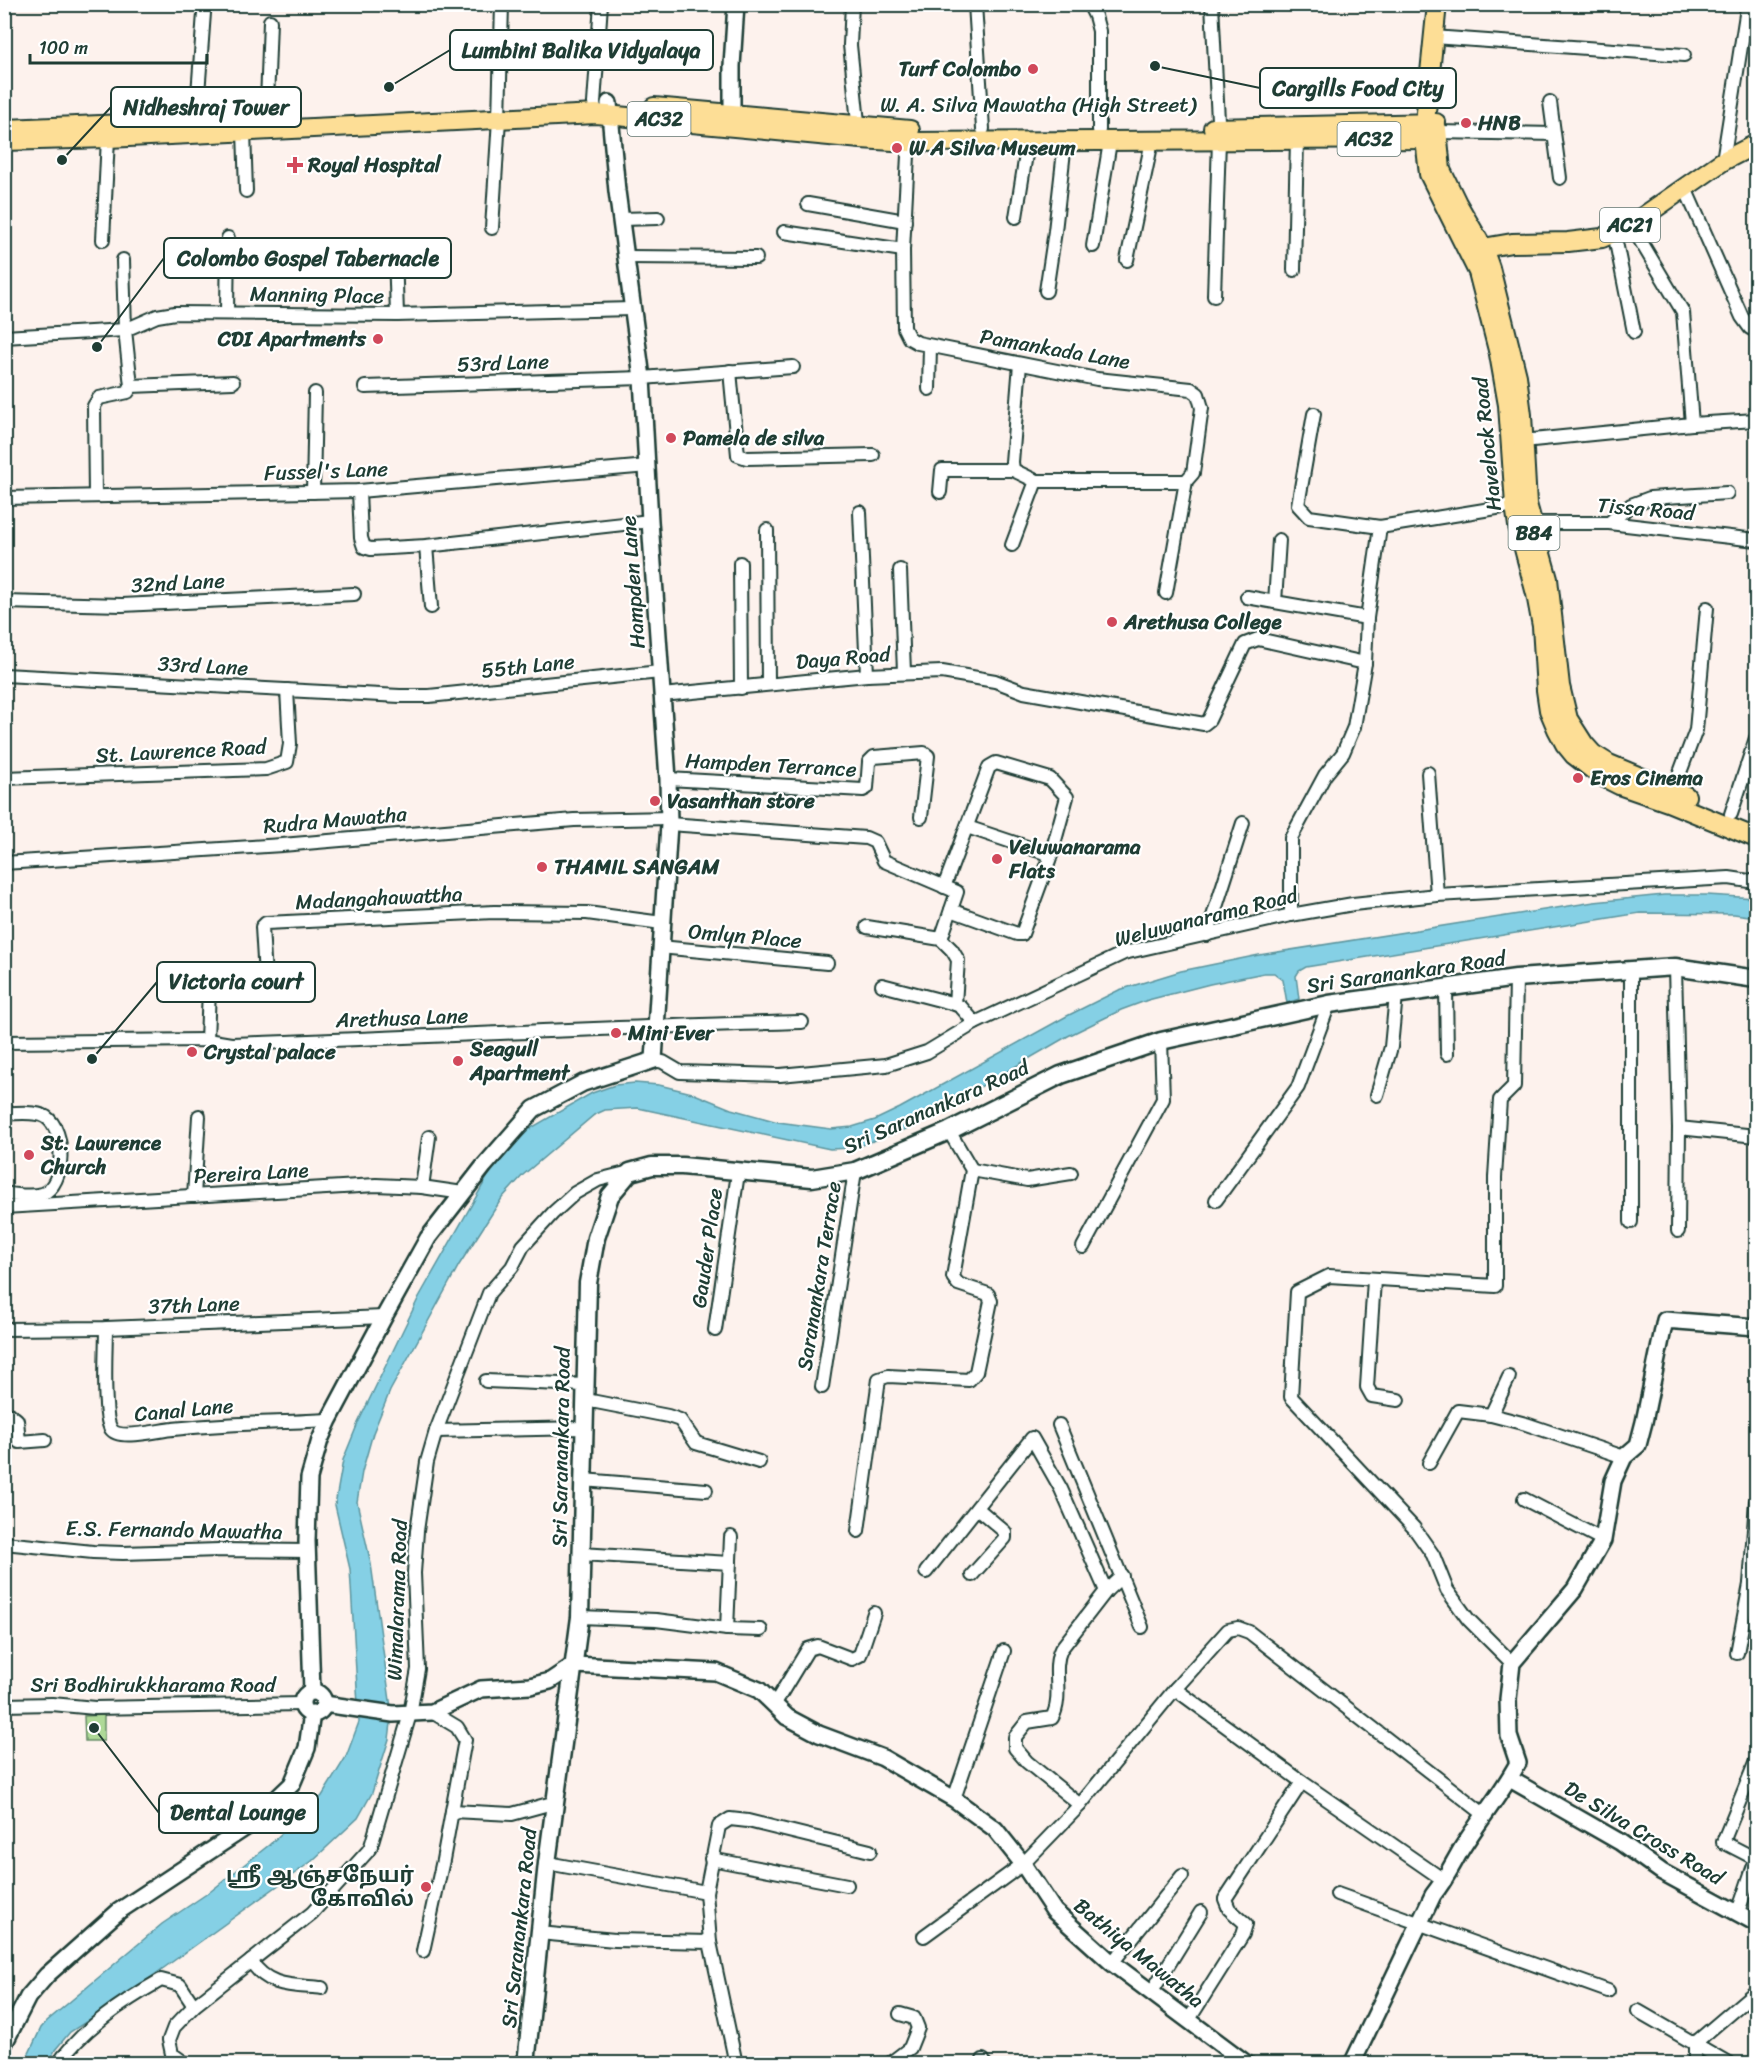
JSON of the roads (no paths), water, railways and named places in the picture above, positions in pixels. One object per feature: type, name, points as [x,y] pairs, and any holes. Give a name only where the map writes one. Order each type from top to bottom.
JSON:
[{"type":"main road","name":"Havelock Road","points":[[1437,4],[1439,37],[1432,131],[1441,170],[1476,250],[1490,268],[1516,376],[1527,504],[1548,579],[1560,686],[1568,719],[1584,744],[1609,764],[1756,824]]},
{"type":"main road","name":"Havelock Road","points":[[1439,37],[1448,4]]},
{"type":"main road","name":"W. A. Silva Mawatha (High Street)","points":[[4,129],[196,122],[265,124],[602,108],[909,136],[1028,142],[1065,141],[1104,136],[1432,131]]},
{"type":"main road","name":"W. A. Silva Mawatha (High Street)","points":[[4,141],[244,131],[265,124]]},
{"type":"main road","name":"W. A. Silva Mawatha (High Street)","points":[[909,136],[983,129],[1152,141],[1218,134],[1297,140],[1432,131]]},
{"type":"main road","name":"AC21","points":[[1476,250],[1512,243],[1602,238],[1631,225],[1723,161],[1756,144]]},
{"type":"main road","name":"Havelock Road","points":[[1476,250],[1478,272],[1499,354],[1508,405],[1515,505],[1538,605],[1549,710],[1565,744],[1601,776],[1619,785],[1668,802],[1756,838]]},
{"type":"main road","name":"Sri Saranankara Road","points":[[526,2064],[547,1863],[580,1617],[588,1283],[596,1238],[610,1196],[630,1172],[652,1166],[682,1166],[738,1173],[812,1178],[855,1171],[949,1131],[1061,1075],[1161,1041],[1329,1004],[1516,978],[1675,967],[1756,979]]},
{"type":"street","points":[[492,228],[499,114],[502,4]]},
{"type":"street","points":[[601,4],[602,108]]},
{"type":"street","points":[[733,120],[732,66],[736,4]]},
{"type":"street","points":[[852,4],[850,45],[859,132]]},
{"type":"street","points":[[975,4],[983,129]]},
{"type":"street","points":[[1089,4],[1099,30],[1104,136],[1093,246]]},
{"type":"street","points":[[1212,4],[1218,134],[1214,296]]},
{"type":"street","points":[[1723,161],[1747,8]]},
{"type":"street","points":[[196,122],[204,13]]},
{"type":"street","points":[[265,124],[270,21]]},
{"type":"street","points":[[1439,37],[1684,55]]},
{"type":"street","points":[[1550,102],[1560,178]]},
{"type":"street","name":"Hampden Lane","points":[[602,108],[621,219],[642,378],[668,779],[669,821],[654,1060]]},
{"type":"street","points":[[244,131],[246,191]]},
{"type":"street","points":[[1432,131],[1554,134]]},
{"type":"street","name":"Pamankada Lane","points":[[909,136],[903,250],[904,328],[909,338],[930,346],[1097,379],[1191,389],[1198,394],[1202,408],[1194,462],[1192,473],[1186,482],[1166,593]]},
{"type":"street","points":[[103,240],[108,138]]},
{"type":"street","points":[[1294,270],[1297,140]]},
{"type":"street","points":[[1046,291],[1065,141]]},
{"type":"street","points":[[1127,260],[1152,141]]},
{"type":"street","points":[[1016,218],[1028,142]]},
{"type":"street","points":[[1685,188],[1742,317],[1753,329]]},
{"type":"street","points":[[808,204],[904,221]]},
{"type":"street","points":[[621,219],[658,219]]},
{"type":"street","points":[[1631,225],[1683,312],[1692,424]]},
{"type":"street","points":[[784,232],[903,250]]},
{"type":"street","points":[[1614,232],[1634,332]]},
{"type":"street","points":[[227,313],[228,238]]},
{"type":"street","points":[[395,252],[397,315]]},
{"type":"street","points":[[626,257],[756,258]]},
{"type":"street","points":[[95,496],[94,406],[99,398],[128,393],[131,386],[125,330],[123,261]]},
{"type":"street","name":"Manning Place","points":[[4,338],[125,330],[157,316],[175,313],[397,315],[632,309]]},
{"type":"street","points":[[929,388],[930,346]]},
{"type":"street","points":[[1013,470],[1020,364]]},
{"type":"street","name":"53rd Lane","points":[[365,387],[642,378],[793,367]]},
{"type":"street","points":[[730,371],[738,454],[747,458],[873,455]]},
{"type":"street","points":[[131,386],[233,382]]},
{"type":"street","points":[[313,492],[315,393]]},
{"type":"street","points":[[1314,414],[1298,505],[1309,517],[1380,527],[1515,505]]},
{"type":"street","points":[[1523,441],[1756,420]]},
{"type":"street","name":"Fussel's Lane","points":[[4,498],[359,491],[648,466]]},
{"type":"street","points":[[940,492],[942,470],[1013,470],[1036,482],[1186,482]]},
{"type":"street","points":[[1012,544],[1036,482]]},
{"type":"street","points":[[359,491],[361,538],[364,547],[371,549],[426,546],[650,521]]},
{"type":"street","points":[[1609,523],[1631,505],[1650,498],[1727,493]]},
{"type":"street","points":[[860,512],[867,675]]},
{"type":"street","name":"Tissa Road","points":[[1531,523],[1609,523],[1756,540]]},
{"type":"street","points":[[1291,915],[1292,838],[1325,776],[1343,753],[1354,727],[1365,663],[1367,618],[1380,527]]},
{"type":"street","points":[[767,530],[768,684]]},
{"type":"street","points":[[1275,602],[1279,540]]},
{"type":"street","points":[[426,546],[431,607]]},
{"type":"street","points":[[740,563],[741,688]]},
{"type":"street","points":[[900,570],[904,672]]},
{"type":"street","name":"32nd Lane","points":[[4,602],[122,605],[354,594]]},
{"type":"street","points":[[1247,597],[1367,618]]},
{"type":"street","points":[[1673,791],[1696,730],[1707,608]]},
{"type":"street","name":"Daya Road","points":[[662,695],[867,675],[942,672],[995,681],[1024,692],[1204,724],[1209,720],[1245,644],[1258,639],[1365,663]]},
{"type":"street","name":"55th Lane","points":[[400,696],[429,696],[660,672]]},
{"type":"street","name":"33rd Lane","points":[[4,675],[400,696]]},
{"type":"street","name":"St. Lawrence Road","points":[[4,778],[266,769],[287,762],[290,744],[287,690]]},
{"type":"street","points":[[1731,814],[1756,738]]},
{"type":"street","name":"Hampden Terrance","points":[[668,779],[863,790],[867,788],[870,762],[874,757],[924,753],[928,756],[921,817]]},
{"type":"street","points":[[941,939],[957,892],[944,887],[989,767],[996,763],[1050,779],[1067,797],[1051,855],[1022,934],[951,910]]},
{"type":"street","points":[[1428,772],[1437,895]]},
{"type":"street","name":"Rudra Mawatha","points":[[4,863],[282,845],[574,819],[669,821],[866,838],[875,842],[884,861],[944,887]]},
{"type":"street","points":[[1207,935],[1243,823]]},
{"type":"street","points":[[967,826],[1051,855]]},
{"type":"street","name":"Weluwanarama Road","points":[[654,1060],[663,1062],[680,1072],[780,1075],[886,1065],[927,1052],[975,1023],[1124,953],[1291,915],[1353,904],[1437,895],[1729,878],[1756,882]]},
{"type":"street","name":"Madangahawattha","points":[[207,1040],[209,989],[212,986],[255,986],[262,983],[265,976],[262,927],[266,923],[494,912],[587,913],[662,923]]},
{"type":"street","points":[[867,927],[941,939],[958,960],[955,1004]]},
{"type":"street","name":"Omlyn Place","points":[[660,947],[827,963]]},
{"type":"street","points":[[1675,967],[1679,1128],[1678,1231]]},
{"type":"street","points":[[1631,970],[1631,1222]]},
{"type":"street","points":[[1512,1663],[1468,1619],[1447,1590],[1433,1555],[1414,1528],[1291,1397],[1297,1292],[1329,1276],[1495,1286],[1495,1177],[1500,1100],[1514,1086],[1516,978]]},
{"type":"street","points":[[882,985],[955,1004],[961,1007],[975,1023]]},
{"type":"street","points":[[1446,988],[1447,1054]]},
{"type":"street","points":[[1377,1095],[1391,1047],[1396,995]]},
{"type":"street","points":[[1216,1200],[1298,1087],[1329,1004]]},
{"type":"street","name":"Arethusa Lane","points":[[4,1042],[207,1040],[231,1044],[802,1022]]},
{"type":"street","points":[[1083,1247],[1163,1099],[1161,1041]]},
{"type":"street","points":[[4,2044],[28,1997],[47,1975],[119,1911],[248,1826],[277,1801],[292,1784],[307,1748],[313,1703],[307,1551],[309,1478],[320,1440],[329,1420],[428,1238],[505,1141],[534,1109],[550,1099],[584,1083],[654,1060]]},
{"type":"street","points":[[4,1114],[43,1115],[52,1122],[61,1143],[61,1149],[60,1168],[50,1188],[41,1194],[4,1194]]},
{"type":"street","points":[[194,1196],[199,1116]]},
{"type":"street","points":[[1679,1128],[1756,1136]]},
{"type":"street","points":[[858,1531],[879,1379],[888,1376],[969,1380],[976,1372],[991,1301],[988,1294],[958,1284],[954,1277],[972,1170],[949,1131]]},
{"type":"street","points":[[422,1187],[429,1137]]},
{"type":"street","points":[[972,1170],[1027,1180],[1071,1173]]},
{"type":"street","name":"Saranankara Terrace","points":[[822,1387],[855,1171]]},
{"type":"street","name":"Wimalarama Road","points":[[186,2064],[172,2054],[169,2040],[174,2027],[194,2006],[312,1913],[368,1851],[410,1714],[418,1669],[414,1574],[417,1531],[427,1462],[436,1431],[489,1293],[512,1267],[523,1246],[575,1193],[598,1180],[630,1172]]},
{"type":"street","name":"Gauder Place","points":[[715,1329],[738,1173]]},
{"type":"street","name":"Pereira Lane","points":[[4,1207],[376,1185],[422,1187],[463,1193]]},
{"type":"street","points":[[1374,1280],[1367,1359],[1367,1387],[1372,1396],[1398,1400]]},
{"type":"street","name":"37th Lane","points":[[4,1329],[106,1328],[384,1317]]},
{"type":"street","points":[[1352,2064],[1433,1895],[1445,1881],[1462,1848],[1510,1779],[1518,1762],[1509,1736],[1508,1699],[1512,1663],[1575,1589],[1604,1540],[1612,1481],[1624,1457],[1638,1445],[1665,1320],[1756,1327]]},
{"type":"street","name":"Canal Lane","points":[[106,1328],[106,1411],[111,1429],[116,1434],[329,1420]]},
{"type":"street","points":[[1491,1414],[1509,1377]]},
{"type":"street","points":[[486,1381],[586,1393],[668,1416],[680,1420],[696,1443],[759,1462]]},
{"type":"street","points":[[1429,1463],[1458,1411],[1491,1414],[1624,1457]]},
{"type":"street","points":[[4,1415],[11,1415],[17,1420],[19,1442],[45,1440]]},
{"type":"street","points":[[1059,1425],[1142,1627]]},
{"type":"street","points":[[436,1431],[584,1428]]},
{"type":"street","points":[[926,1572],[1032,1438],[1061,1490],[1106,1591]]},
{"type":"street","points":[[583,1480],[706,1490]]},
{"type":"street","points":[[1524,1499],[1604,1540]]},
{"type":"street","points":[[1737,1653],[1753,1585],[1756,1501]]},
{"type":"street","points":[[972,1575],[1005,1538],[1005,1532],[977,1508]]},
{"type":"street","points":[[727,1629],[731,1537]]},
{"type":"street","name":"E.S. Fernando Mawatha","points":[[4,1543],[123,1553],[219,1550],[307,1551]]},
{"type":"street","points":[[581,1554],[730,1563]]},
{"type":"street","points":[[1080,1805],[1028,1762],[1014,1744],[1015,1737],[1027,1722],[1052,1718],[1056,1712],[1058,1692],[1056,1659],[1078,1625],[1106,1591],[1122,1576]]},
{"type":"street","points":[[774,1705],[808,1649],[818,1646],[852,1659],[860,1655],[874,1613]]},
{"type":"street","points":[[580,1617],[656,1620],[727,1629],[761,1630]]},
{"type":"street","points":[[924,1936],[1023,1864],[1080,1805],[1175,1689],[1228,1630],[1238,1628],[1249,1632],[1485,1815]]},
{"type":"street","points":[[954,1799],[1004,1651]]},
{"type":"street","points":[[313,1703],[393,1714],[432,1712],[481,1689],[530,1686],[550,1681],[574,1665]]},
{"type":"street","name":"Bathiya Mawatha","points":[[574,1665],[716,1672],[759,1690],[787,1717],[811,1730],[883,1758],[954,1799],[995,1829],[1023,1864],[1054,1911],[1112,1964],[1247,2064]]},
{"type":"street","points":[[1175,1689],[1302,1782],[1445,1881]]},
{"type":"street","name":"Sri Bodhirukkharama Road","points":[[4,1705],[52,1704],[95,1708],[313,1703]]},
{"type":"street","points":[[423,1951],[465,1740],[457,1727],[432,1712]]},
{"type":"street","points":[[1738,1912],[1756,1859],[1723,1842],[1756,1761]]},
{"type":"street","name":"De Silva Cross Road","points":[[1510,1779],[1620,1842],[1662,1872],[1756,1923]]},
{"type":"street","points":[[1188,2021],[1243,1934],[1246,1924],[1229,1909],[1225,1899],[1302,1782]]},
{"type":"street","points":[[452,1811],[512,1814],[556,1802]]},
{"type":"street","points":[[736,2064],[710,1942],[706,1892],[719,1826],[730,1819],[748,1821],[870,1851]]},
{"type":"street","points":[[711,1859],[847,1885]]},
{"type":"street","points":[[547,1863],[706,1892]]},
{"type":"street","points":[[1112,1964],[1182,1876]]},
{"type":"street","points":[[1337,1894],[1608,1991]]},
{"type":"street","points":[[1151,1993],[1201,1912]]},
{"type":"street","points":[[539,1933],[615,1941],[710,1942]]},
{"type":"street","points":[[251,1961],[266,1979],[322,1988]]},
{"type":"street","points":[[58,2064],[79,2039],[112,2012],[161,1980],[180,1985],[194,2006]]},
{"type":"street","points":[[1695,2064],[1695,2043],[1756,1991]]},
{"type":"street","points":[[1638,2012],[1730,2064]]},
{"type":"street","points":[[889,2064],[910,2048],[918,2028],[914,2018],[900,2014]]},
{"type":"water","points":[[1664,895],[1756,898],[1756,917],[1734,914],[1640,913],[1306,967],[1296,976],[1299,999],[1287,1003],[1283,980],[1274,973],[1210,984],[1148,1000],[1121,1010],[1068,1036],[909,1128],[854,1148],[830,1149],[638,1108],[605,1110],[594,1115],[523,1175],[502,1198],[459,1265],[390,1391],[373,1433],[362,1472],[357,1502],[371,1564],[392,1715],[389,1739],[372,1793],[358,1818],[312,1861],[111,2006],[70,2032],[55,2050],[49,2063],[24,2064],[41,2028],[47,2021],[162,1924],[211,1891],[269,1845],[322,1796],[346,1757],[359,1722],[350,1569],[335,1505],[343,1460],[358,1423],[419,1297],[488,1176],[515,1143],[531,1128],[592,1093],[615,1085],[635,1083],[659,1085],[692,1093],[731,1109],[778,1122],[831,1129],[852,1127],[875,1120],[900,1108],[1119,990],[1181,971],[1259,955],[1594,902]]},
{"type":"place","name":"Cargills Food City","points":[[1155,66]]},
{"type":"place","name":"Turf Colombo","points":[[1033,69]]},
{"type":"place","name":"Lumbini Balika Vidyalaya","points":[[389,87]]},
{"type":"place","name":"HNB","points":[[1466,123]]},
{"type":"place","name":"W A Silva Museum","points":[[897,148]]},
{"type":"place","name":"Nidheshraj Tower","points":[[62,160]]},
{"type":"place","name":"Royal Hospital","points":[[295,165]]},
{"type":"place","name":"CDI Apartments","points":[[378,339]]},
{"type":"place","name":"Colombo Gospel Tabernacle","points":[[97,347]]},
{"type":"place","name":"Pamela de silva","points":[[671,438]]},
{"type":"place","name":"Arethusa College","points":[[1112,622]]},
{"type":"place","name":"Eros Cinema","points":[[1578,778]]},
{"type":"place","name":"Vasanthan store","points":[[655,801]]},
{"type":"place","name":"Veluwanarama Flats","points":[[997,859]]},
{"type":"place","name":"THAMIL SANGAM","points":[[542,867]]},
{"type":"place","name":"Mini Ever","points":[[616,1033]]},
{"type":"place","name":"Crystal palace","points":[[192,1052]]},
{"type":"place","name":"Victoria court","points":[[92,1059]]},
{"type":"place","name":"Seagull Apartment","points":[[458,1061]]},
{"type":"place","name":"St. Lawrence Church","points":[[29,1155]]},
{"type":"place","name":"Dental Lounge","points":[[94,1728]]},
{"type":"place","name":"ஸ்ரீ ஆஞ்சநேயர் கோவில்","points":[[426,1887]]}]
